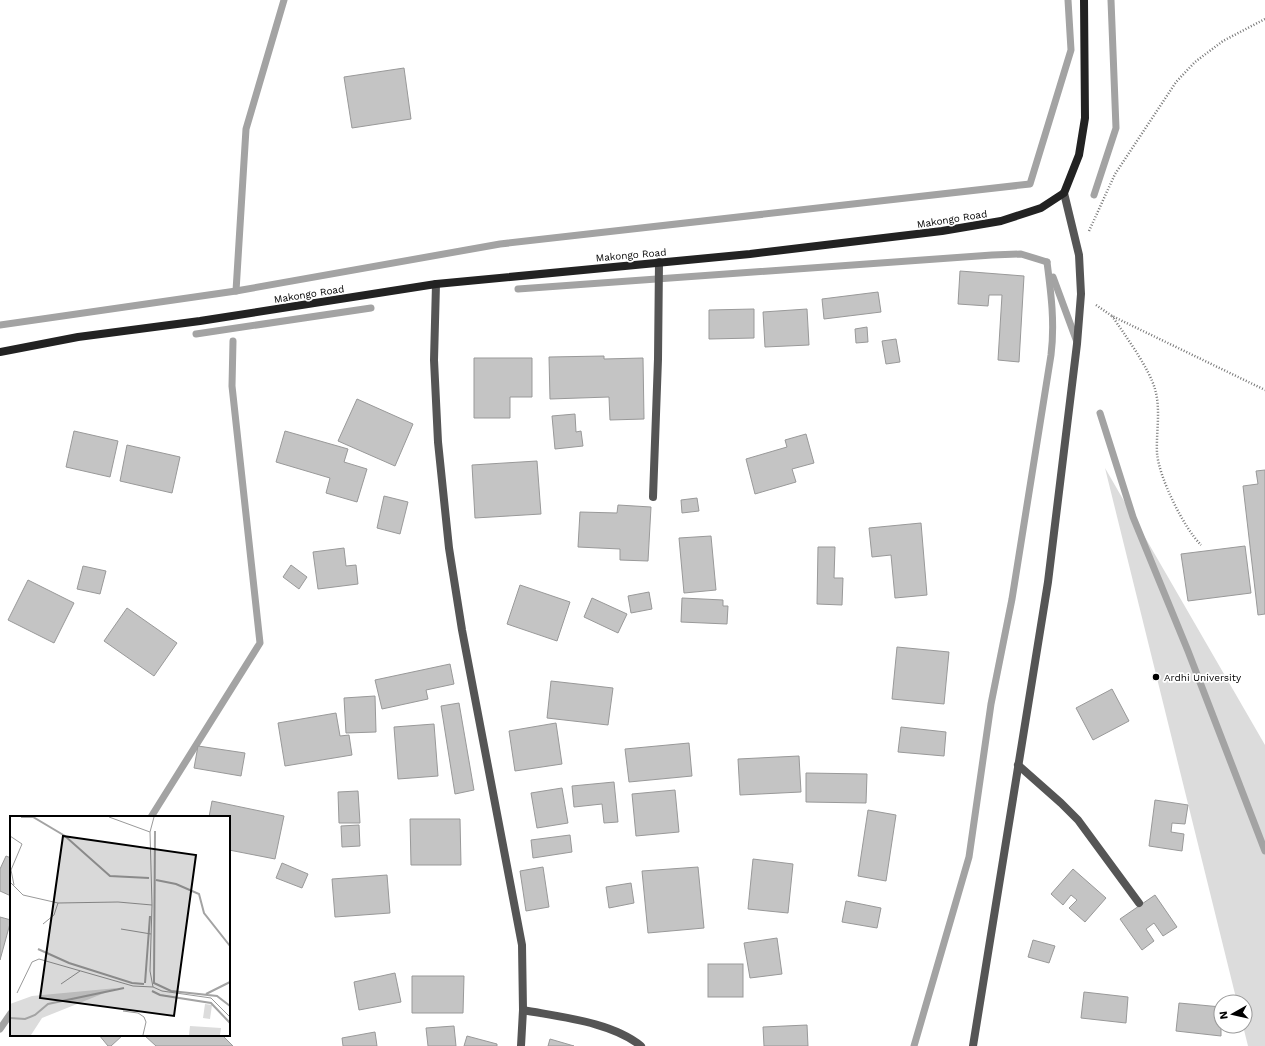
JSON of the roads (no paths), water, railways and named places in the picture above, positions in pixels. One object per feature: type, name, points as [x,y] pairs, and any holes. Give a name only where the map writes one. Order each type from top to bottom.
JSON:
[{"type":"street","points":[[973,1046],[1052,550],[1077,344],[1081,294],[1078,255],[1064,193],[1079,155],[1085,118],[1084,0]]},
{"type":"street","name":"Makongo Road","points":[[0,352],[78,337],[200,321],[436,284],[818,246],[964,227],[1001,221],[1041,208],[1064,193]]},
{"type":"street","points":[[653,497],[659,351],[659,262]]},
{"type":"street","points":[[436,284],[434,360],[437,435],[449,548],[462,630],[522,945],[524,1010],[521,1046]]},
{"type":"street","points":[[1018,764],[1062,803],[1078,820],[1139,903]]},
{"type":"street","points":[[524,1010],[578,1020],[614,1031],[641,1046]]},
{"type":"waterway","points":[[236,291],[246,129],[284,0]]},
{"type":"waterway","points":[[0,325],[236,291],[500,244],[1030,184],[1071,50],[1068,0]]},
{"type":"waterway","points":[[1094,195],[1116,128],[1111,0]]},
{"type":"waterway","points":[[518,289],[992,255],[1021,254],[1047,262]]},
{"type":"waterway","points":[[914,1046],[969,857],[991,704],[1012,599],[1051,355],[1053,320],[1047,262]]},
{"type":"waterway","points":[[1053,277],[1077,342]]},
{"type":"waterway","points":[[196,334],[371,308]]},
{"type":"waterway","points":[[152,816],[260,643],[232,386],[233,341]]},
{"type":"waterway","points":[[1100,413],[1133,517],[1188,651],[1265,851]]},
{"type":"waterway","points":[[0,1029],[10,1014]]},
{"type":"place","name":"Ardhi University","points":[[1156,677]]}]
